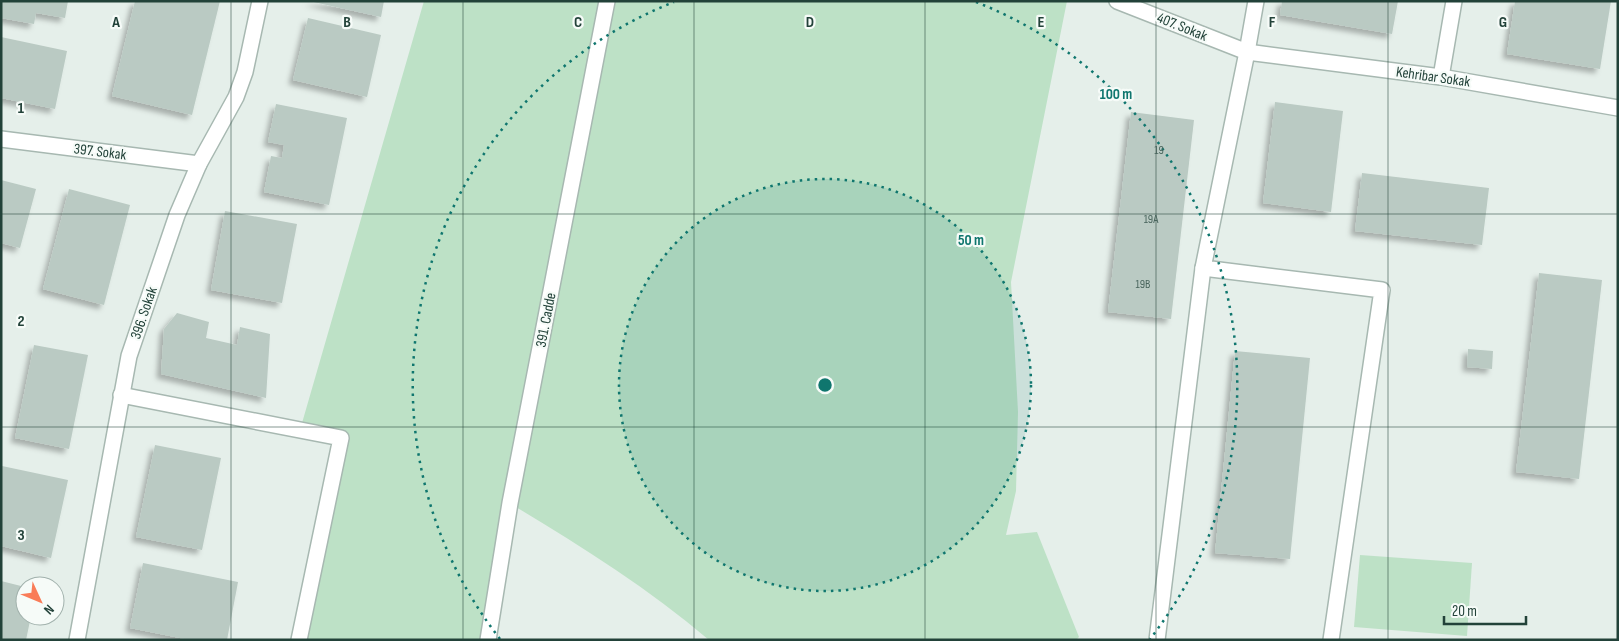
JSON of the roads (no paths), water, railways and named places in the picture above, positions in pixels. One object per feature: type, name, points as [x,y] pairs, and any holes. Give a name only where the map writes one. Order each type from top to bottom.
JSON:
[{"type":"street","name":"396. Sokak","points":[[77,640],[129,356],[174,225],[199,164],[236,97],[245,72],[260,1]]},
{"type":"street","name":"391. Cadde","points":[[488,640],[510,503],[607,1]]},
{"type":"street","name":"407. Sokak","points":[[1117,1],[1247,52]]},
{"type":"street","points":[[1150,1],[1157,16]]},
{"type":"street","points":[[1157,640],[1203,268],[1256,1]]},
{"type":"street","points":[[1441,77],[1454,1]]},
{"type":"street","name":"Kehribar Sokak","points":[[1247,52],[1441,77],[1618,108]]},
{"type":"street","name":"397. Sokak","points":[[1,139],[199,164]]},
{"type":"street","points":[[1203,268],[1382,290],[1331,640]]},
{"type":"street","points":[[121,395],[341,438],[299,640]]}]
